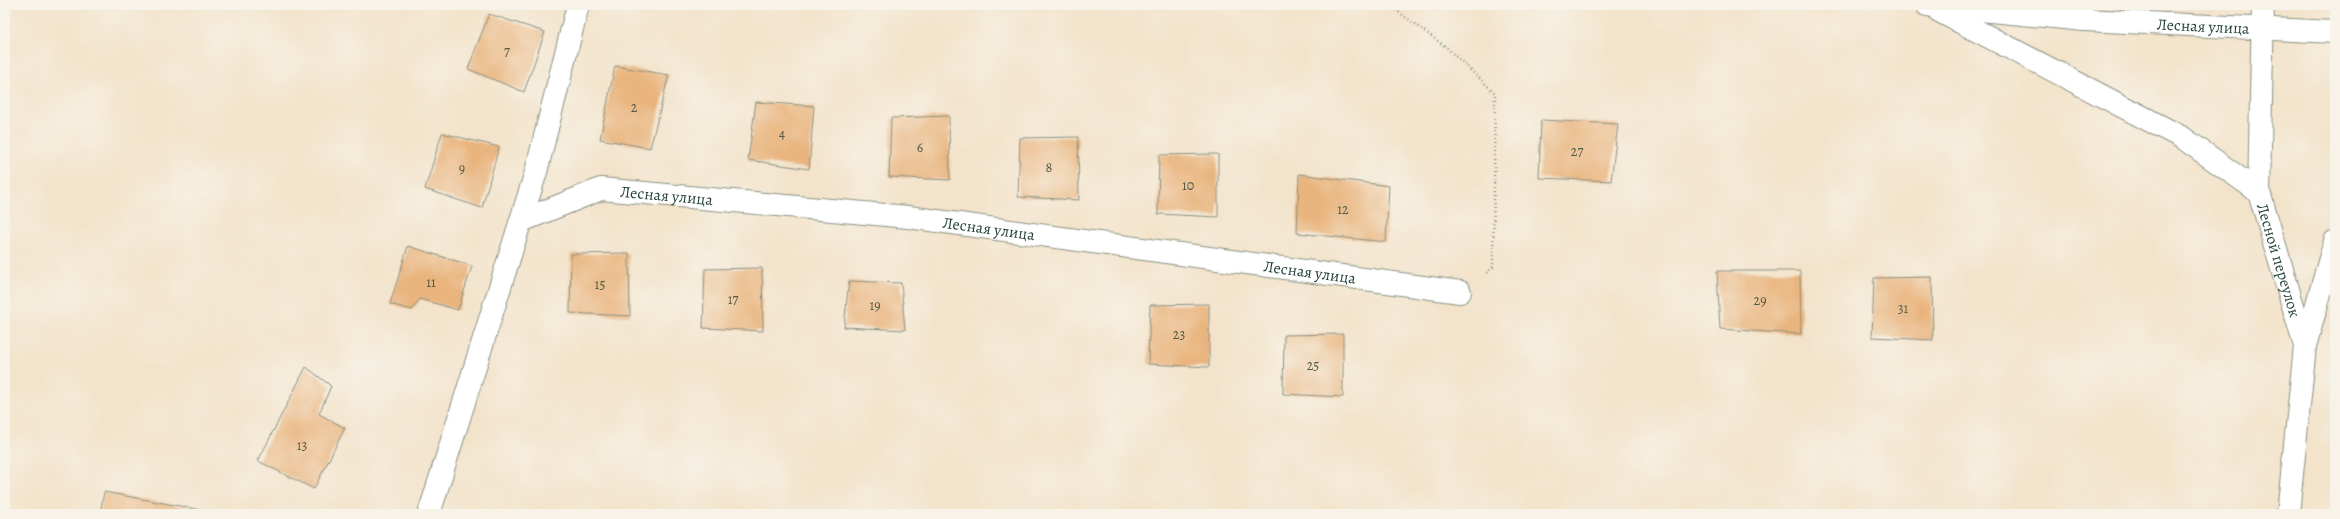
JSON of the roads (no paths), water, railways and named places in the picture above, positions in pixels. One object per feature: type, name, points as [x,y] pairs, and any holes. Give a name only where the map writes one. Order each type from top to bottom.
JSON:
[{"type":"street","points":[[429,514],[536,172],[578,5]]},
{"type":"street","points":[[1927,5],[2183,138],[2259,192]]},
{"type":"street","name":"Лесная улица","points":[[1927,5],[2084,20],[2335,32]]},
{"type":"street","name":"Лесной переулок","points":[[2263,5],[2259,192],[2305,346],[2288,514]]},
{"type":"street","name":"Лесная улица","points":[[521,221],[601,189],[908,217],[1460,292]]},
{"type":"street","points":[[2305,346],[2335,241]]}]
